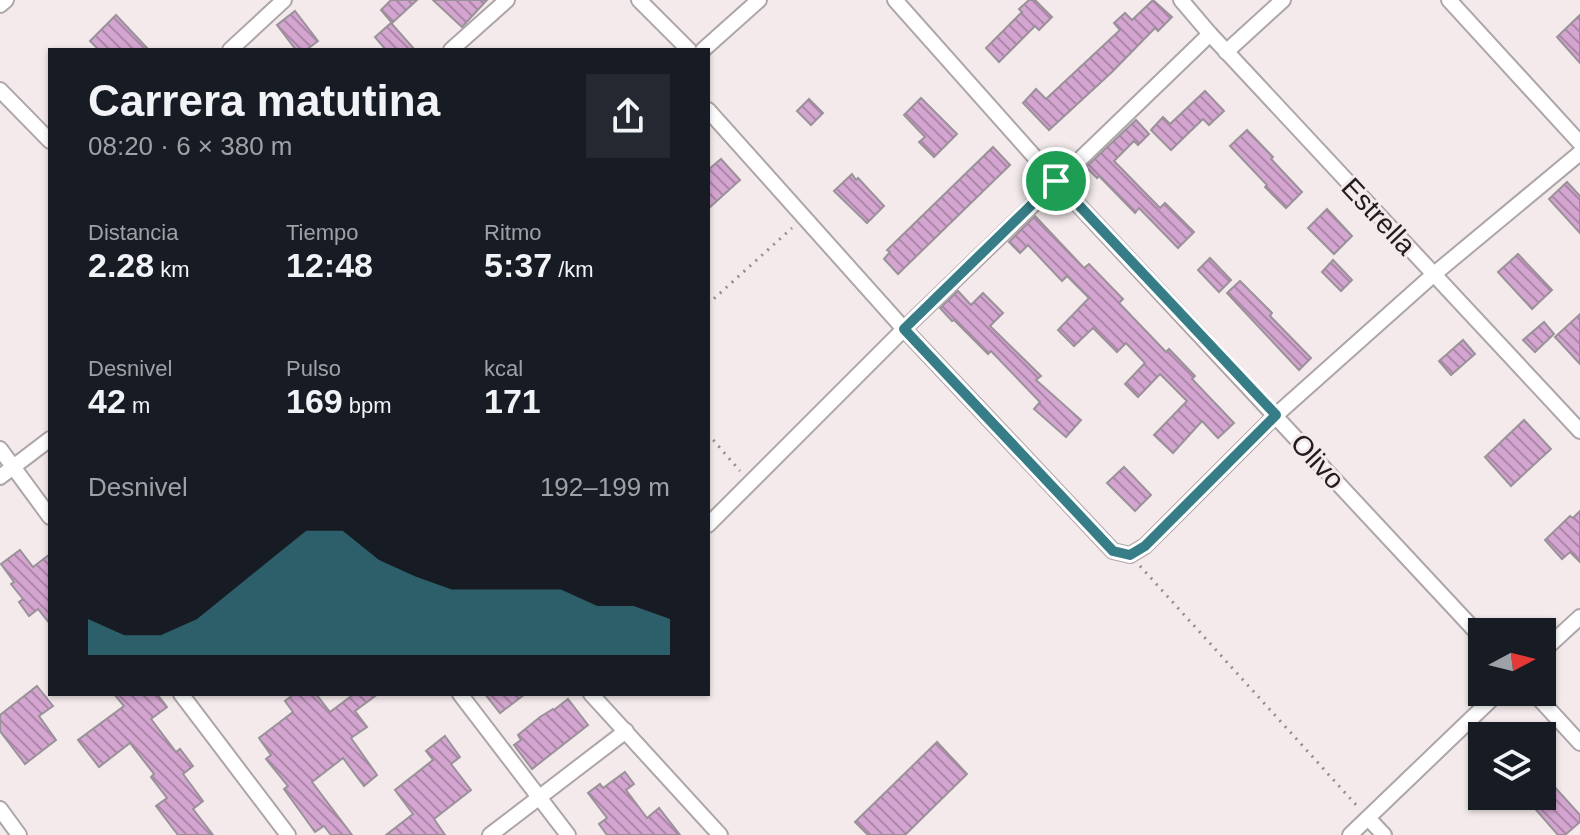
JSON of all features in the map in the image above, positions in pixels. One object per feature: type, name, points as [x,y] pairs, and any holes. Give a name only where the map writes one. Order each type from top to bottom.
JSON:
[{"type":"street","points":[[0,5],[6,0]]},
{"type":"street","points":[[232,48],[284,0]]},
{"type":"street","points":[[453,48],[507,0]]},
{"type":"street","points":[[639,0],[687,48]]},
{"type":"street","points":[[705,48],[759,0]]},
{"type":"street","name":"Olivo","points":[[895,0],[1056,181],[1468,623]]},
{"type":"street","name":"Estrella","points":[[1181,0],[1580,431]]},
{"type":"street","points":[[1226,52],[1283,0]]},
{"type":"street","points":[[1449,0],[1580,143]]},
{"type":"street","points":[[710,523],[904,329],[1210,34]]},
{"type":"street","points":[[0,90],[48,139]]},
{"type":"street","points":[[710,112],[904,329],[1113,551],[1130,555],[1145,546],[1276,415],[1433,275],[1580,153]]},
{"type":"street","points":[[0,477],[48,441]]},
{"type":"street","points":[[0,449],[48,514]]},
{"type":"street","points":[[1556,639],[1580,617]]},
{"type":"street","points":[[183,696],[288,835]]},
{"type":"street","points":[[462,696],[568,835]]},
{"type":"street","points":[[593,696],[720,835]]},
{"type":"street","points":[[1350,835],[1484,706]]},
{"type":"street","points":[[1546,706],[1580,743]]},
{"type":"street","points":[[490,835],[626,731]]},
{"type":"street","points":[[0,809],[19,835]]},
{"type":"street","points":[[1368,818],[1384,835]]},
{"type":"path","points":[[710,302],[804,217]]},
{"type":"path","points":[[710,436],[750,483]]},
{"type":"path","points":[[1130,555],[1368,818]]},
{"type":"building","points":[[391,0],[417,0],[392,23],[381,10]]},
{"type":"building","points":[[433,0],[487,0],[462,27]]},
{"type":"building","points":[[1029,0],[1035,0],[1052,17],[1039,30],[1035,26],[999,62],[986,48],[1022,12],[1019,9]]},
{"type":"building","points":[[1153,0],[1172,17],[1158,31],[1155,28],[1049,130],[1023,103],[1036,89],[1046,99],[1120,30],[1114,23],[1125,13],[1132,20]]},
{"type":"building","points":[[295,11],[318,41],[309,48],[294,48],[277,25]]},
{"type":"building","points":[[116,15],[147,48],[97,48],[90,41]]},
{"type":"building","points":[[1580,15],[1580,63],[1557,37]]},
{"type":"building","points":[[391,23],[413,48],[384,48],[375,37]]},
{"type":"building","points":[[1205,91],[1224,111],[1209,125],[1203,119],[1171,150],[1151,130],[1163,117],[1170,124]]},
{"type":"building","points":[[921,98],[957,134],[934,157],[919,142],[925,137],[904,115]]},
{"type":"building","points":[[809,99],[823,113],[811,125],[797,111]]},
{"type":"building","points":[[1136,120],[1149,134],[1138,145],[1134,141],[1114,161],[1160,208],[1165,203],[1194,232],[1178,248],[1139,208],[1135,213],[1086,167]]},
{"type":"building","points":[[1247,130],[1302,192],[1286,208],[1230,146]]},
{"type":"building","points":[[993,147],[1010,165],[898,274],[884,259],[890,252],[887,250]]},
{"type":"building","points":[[721,159],[740,180],[710,207],[710,168]]},
{"type":"building","points":[[852,174],[884,206],[867,223],[834,191]]},
{"type":"building","points":[[1567,182],[1580,196],[1580,233],[1549,199]]},
{"type":"building","points":[[1327,209],[1352,236],[1334,254],[1308,228]]},
{"type":"building","points":[[1035,216],[1084,268],[1089,264],[1123,299],[1119,303],[1166,352],[1169,349],[1195,376],[1192,379],[1234,423],[1218,438],[1202,421],[1173,453],[1154,435],[1187,401],[1160,374],[1138,397],[1125,384],[1145,363],[1126,343],[1117,352],[1093,328],[1074,346],[1058,330],[1089,298],[1067,276],[1062,281],[1028,245],[1020,253],[1009,242]]},
{"type":"building","points":[[1518,254],[1552,290],[1532,309],[1498,272]]},
{"type":"building","points":[[1210,258],[1231,280],[1219,292],[1198,270]]},
{"type":"building","points":[[1333,260],[1352,280],[1341,291],[1322,272]]},
{"type":"building","points":[[1240,281],[1311,358],[1299,370],[1227,293]]},
{"type":"building","points":[[958,291],[971,305],[983,293],[1003,313],[990,326],[1041,376],[1036,380],[1081,420],[1066,437],[1034,409],[1040,402],[991,351],[988,354],[940,308]]},
{"type":"building","points":[[1580,314],[1580,364],[1555,337]]},
{"type":"building","points":[[1544,322],[1554,334],[1535,352],[1523,340]]},
{"type":"building","points":[[1463,340],[1475,354],[1451,375],[1439,361]]},
{"type":"building","points":[[1524,420],[1551,449],[1511,486],[1485,457]]},
{"type":"building","points":[[1124,467],[1151,495],[1135,511],[1107,483]]},
{"type":"building","points":[[1580,511],[1580,562],[1570,552],[1562,559],[1545,540],[1570,516],[1573,518]]},
{"type":"building","points":[[20,550],[33,567],[48,556],[48,622],[38,609],[29,616],[19,602],[23,599],[11,584],[14,582],[1,564]]},
{"type":"building","points":[[37,686],[53,706],[39,716],[56,740],[25,764],[0,731],[0,715]]},
{"type":"building","points":[[116,696],[159,696],[167,707],[151,719],[176,752],[180,749],[193,766],[183,774],[203,801],[193,809],[213,835],[178,835],[156,806],[167,798],[151,777],[154,774],[130,743],[99,767],[78,740],[124,706]]},
{"type":"building","points":[[291,696],[318,696],[330,712],[351,696],[375,696],[355,711],[367,727],[351,738],[377,775],[364,786],[343,758],[312,782],[352,835],[331,835],[324,826],[315,832],[284,789],[288,786],[266,759],[271,755],[259,738],[293,712],[285,701]]},
{"type":"building","points":[[487,696],[522,696],[500,713]]},
{"type":"building","points":[[568,699],[588,725],[532,769],[514,745],[521,740],[518,735]]},
{"type":"building","points":[[445,736],[460,757],[451,764],[471,790],[434,819],[445,835],[386,835],[413,814],[395,790],[433,760],[426,751]]},
{"type":"building","points":[[937,742],[967,774],[905,835],[868,835],[855,822]]},
{"type":"building","points":[[625,772],[634,784],[626,790],[647,818],[659,808],[680,835],[607,835],[599,824],[607,818],[588,793],[600,784],[603,788]]},
{"type":"building","points":[[1556,788],[1580,815],[1580,822],[1565,835],[1558,835],[1536,810],[1556,810]]},
{"type":"route","points":[[1056,181],[1276,415],[1145,546],[1130,555],[1113,551],[904,329],[1056,181]]}]
